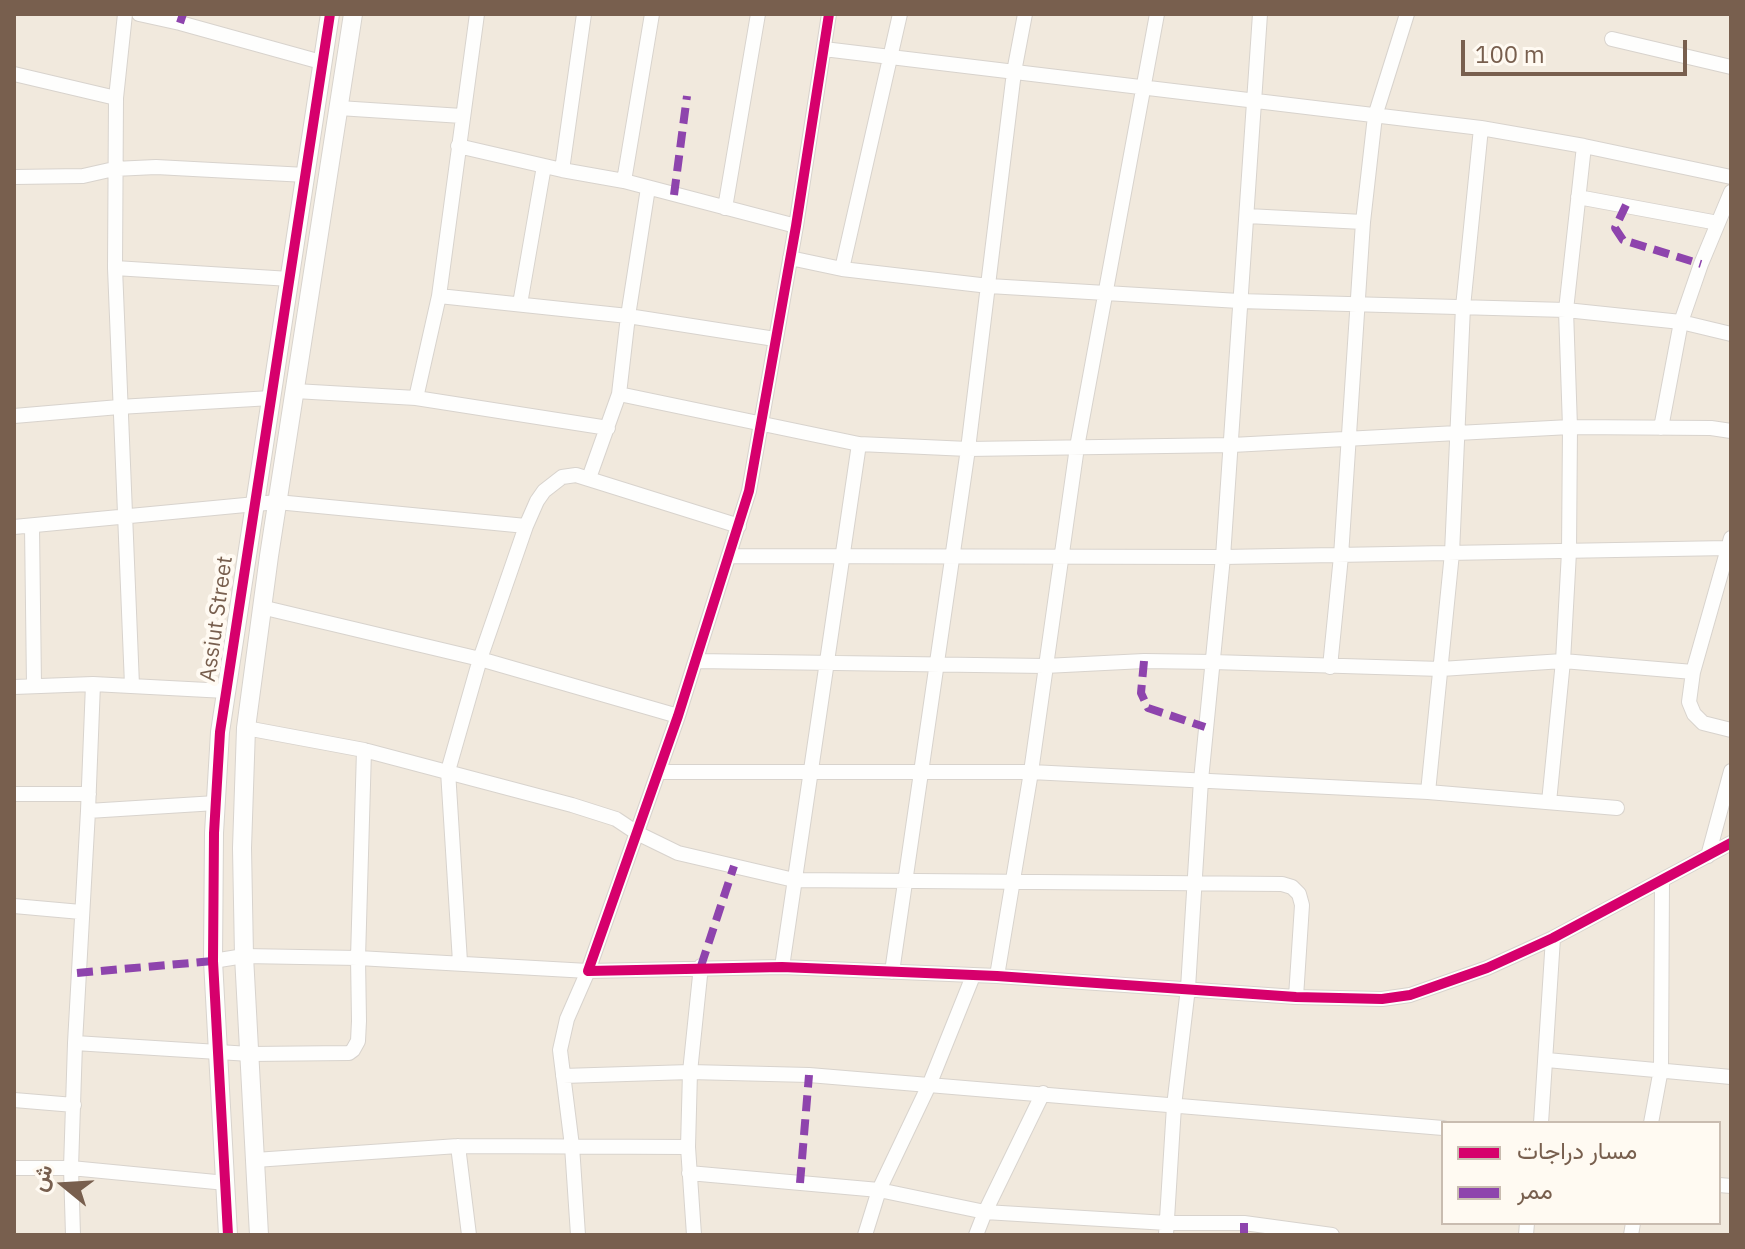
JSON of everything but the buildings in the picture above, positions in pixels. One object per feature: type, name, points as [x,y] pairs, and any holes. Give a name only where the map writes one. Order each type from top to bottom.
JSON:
[{"type":"street","points":[[125,14],[116,98],[115,268],[132,685]]},
{"type":"street","points":[[139,14],[321,62]]},
{"type":"street","name":"Assiut Street","points":[[228,1235],[213,961],[220,732],[330,14]]},
{"type":"street","name":"Assiut Street","points":[[259,1235],[244,956],[242,848],[246,728],[261,607],[353,14]]},
{"type":"street","points":[[416,398],[439,296],[477,14]]},
{"type":"street","points":[[562,170],[584,14]]},
{"type":"street","points":[[624,181],[652,14]]},
{"type":"street","points":[[725,208],[758,14]]},
{"type":"street","points":[[578,1235],[572,1146],[560,1050],[562,1034],[588,971],[659,772],[739,526],[758,451],[829,14]]},
{"type":"street","points":[[842,269],[900,14]]},
{"type":"street","points":[[892,972],[968,449],[1014,72],[1025,14]]},
{"type":"street","points":[[997,976],[1031,772],[1077,447],[1157,14]]},
{"type":"street","points":[[1166,1229],[1174,1106],[1188,988],[1201,780],[1232,445],[1260,14]]},
{"type":"street","points":[[1330,667],[1341,556],[1363,222],[1375,116],[1407,14]]},
{"type":"street","points":[[1612,39],[1731,67]]},
{"type":"street","points":[[824,49],[1481,128],[1731,177]]},
{"type":"street","points":[[14,74],[116,98]]},
{"type":"street","points":[[339,108],[462,116]]},
{"type":"street","points":[[1428,792],[1452,553],[1463,307],[1481,128]]},
{"type":"street","points":[[458,146],[624,181],[796,226]]},
{"type":"street","points":[[1549,802],[1563,661],[1569,552],[1570,427],[1566,310],[1584,146]]},
{"type":"street","points":[[520,304],[544,166]]},
{"type":"street","points":[[14,177],[83,176],[114,169],[156,167],[306,175]]},
{"type":"street","points":[[589,478],[619,394],[648,188]]},
{"type":"street","points":[[1661,428],[1681,322],[1731,192]]},
{"type":"street","points":[[1578,197],[1718,223]]},
{"type":"street","points":[[1247,216],[1363,222]]},
{"type":"street","points":[[790,258],[842,269],[989,286],[1239,301],[1566,310],[1681,322],[1731,334]]},
{"type":"street","points":[[115,268],[290,279]]},
{"type":"street","points":[[439,296],[628,316],[775,339]]},
{"type":"street","points":[[295,391],[416,398],[608,428]]},
{"type":"street","points":[[619,394],[859,444],[968,449],[1232,445],[1570,427],[1711,428],[1731,431]]},
{"type":"street","points":[[14,416],[271,398]]},
{"type":"street","points":[[782,967],[859,444]]},
{"type":"street","points":[[460,962],[448,771],[480,659],[537,501],[553,482],[576,475],[739,526]]},
{"type":"street","points":[[14,527],[277,502],[526,526]]},
{"type":"street","points":[[32,526],[34,686]]},
{"type":"street","points":[[731,556],[1341,556],[1569,552],[1729,543],[1693,672],[1689,702],[1694,714],[1714,727],[1731,730]]},
{"type":"street","points":[[261,607],[480,659],[678,716]]},
{"type":"street","points":[[696,661],[1045,666],[1144,661],[1441,669],[1563,661],[1693,672]]},
{"type":"street","points":[[14,687],[93,684],[226,691]]},
{"type":"street","points":[[73,1235],[71,1168],[75,1043],[93,684]]},
{"type":"street","points":[[246,728],[364,750],[448,771],[606,815],[678,853],[794,880],[1282,884],[1299,894],[1302,905],[1296,997]]},
{"type":"street","points":[[75,1043],[250,1054],[349,1053],[353,1050],[358,1041],[359,1021],[364,750]]},
{"type":"street","points":[[1708,856],[1731,771]]},
{"type":"street","points":[[659,772],[1031,772],[1428,792],[1617,808]]},
{"type":"street","points":[[14,794],[89,794]]},
{"type":"street","points":[[88,811],[216,803]]},
{"type":"street","points":[[213,961],[244,956],[358,958],[588,971],[701,966],[782,967],[997,976],[1296,997],[1382,999],[1410,995],[1487,968],[1553,938],[1731,843]]},
{"type":"street","points":[[1651,1121],[1661,1069],[1662,881]]},
{"type":"street","points":[[14,906],[81,912]]},
{"type":"street","points":[[1541,1121],[1553,938]]},
{"type":"street","points":[[694,1235],[688,1147],[690,1072],[701,966]]},
{"type":"street","points":[[865,1235],[879,1190],[930,1083],[973,976]]},
{"type":"street","points":[[1547,1060],[1731,1077]]},
{"type":"street","points":[[563,1076],[690,1072],[809,1075],[1441,1128]]},
{"type":"street","points":[[976,1235],[1043,1093]]},
{"type":"street","points":[[14,1100],[74,1105]]},
{"type":"street","points":[[255,1160],[458,1146],[688,1147]]},
{"type":"street","points":[[458,1146],[469,1235]]},
{"type":"street","points":[[14,1168],[71,1168],[226,1183]]},
{"type":"street","points":[[689,1173],[879,1190],[985,1212],[1166,1229],[1244,1223],[1332,1235]]},
{"type":"shaded area","points":[[14,14],[1731,14],[1731,1235],[14,1235]]},
{"type":"marked path","points":[[180,23],[183,14]]},
{"type":"marked path","points":[[674,195],[687,96]]},
{"type":"marked path","points":[[1626,205],[1615,228],[1623,240],[1701,264]]},
{"type":"marked path","points":[[1144,661],[1141,693],[1148,708],[1205,727]]},
{"type":"marked path","points":[[701,966],[734,866]]},
{"type":"marked path","points":[[77,973],[213,961]]},
{"type":"marked path","points":[[800,1183],[809,1075]]},
{"type":"marked path","points":[[1244,1223],[1244,1235]]},
{"type":"cycle path","points":[[228,1235],[213,961],[214,833],[220,732],[330,14]]},
{"type":"cycle path","points":[[829,14],[796,226],[749,491],[678,716],[588,971],[782,967],[997,976],[1296,997],[1382,999],[1410,995],[1487,968],[1553,938],[1731,843]]}]
